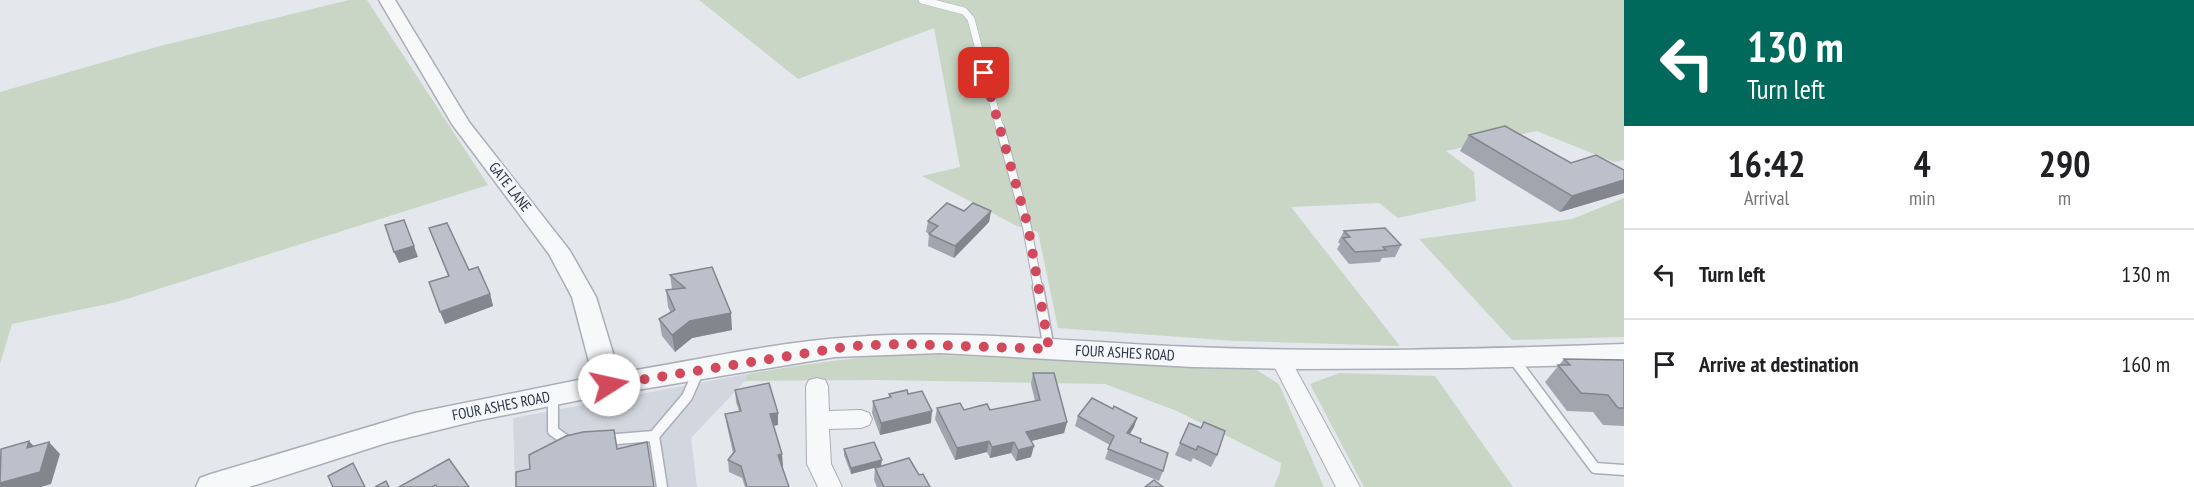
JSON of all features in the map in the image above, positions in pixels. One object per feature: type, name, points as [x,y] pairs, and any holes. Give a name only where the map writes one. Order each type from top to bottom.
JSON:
[{"type":"street","name":"GATE LANE","points":[[387,0],[461,124],[559,251],[584,297],[609,385]]},
{"type":"street","name":"FOUR ASHES ROAD","points":[[212,487],[369,437],[444,417],[609,385],[851,346],[903,344],[1281,360],[1456,360],[1624,354]]},
{"type":"street","points":[[1281,360],[1348,487]]},
{"type":"street","points":[[817,386],[819,464],[830,487]]},
{"type":"street","points":[[818,420],[861,419]]},
{"type":"lane","points":[[922,0],[940,2],[964,11],[971,19],[1028,226],[1049,349]]},
{"type":"lane","points":[[1513,358],[1595,468],[1624,470]]},
{"type":"lane","points":[[553,395],[553,431],[570,443],[654,436],[687,397],[699,370]]},
{"type":"lane","points":[[654,436],[662,487]]},
{"type":"shaded area","points":[[747,374],[745,381],[691,438],[697,487],[515,487],[513,418]]},
{"type":"green space","points":[[349,0],[367,0],[488,185],[117,302],[12,324],[0,364],[0,92],[156,47]]},
{"type":"green space","points":[[699,0],[1624,0],[1624,160],[1614,162],[1537,131],[1446,151],[1474,172],[1476,201],[1398,218],[1379,203],[1291,207],[1400,346],[1235,341],[1058,328],[1038,232],[1017,226],[922,176],[960,167],[934,28],[798,79]]},
{"type":"green space","points":[[1624,198],[1624,337],[1512,340],[1419,239],[1572,219]]},
{"type":"green space","points":[[919,354],[1255,369],[1279,384],[1324,487],[1274,487],[1281,463],[1177,411],[1105,384],[878,380],[745,381],[747,374],[790,367]]},
{"type":"green space","points":[[1339,373],[1435,376],[1513,487],[1364,487],[1310,384]]},
{"type":"building","points":[[1505,126],[1571,163],[1596,155],[1624,170],[1624,180],[1572,196],[1469,135]]},
{"type":"building","points":[[947,203],[964,211],[973,203],[991,211],[955,246],[929,234],[938,226],[928,221]]},
{"type":"building","points":[[404,220],[414,246],[394,252],[385,225]]},
{"type":"building","points":[[447,223],[469,270],[478,267],[490,294],[440,312],[429,282],[449,276],[429,228]]},
{"type":"building","points":[[1385,228],[1401,245],[1383,247],[1386,250],[1355,252],[1343,238],[1350,237],[1344,231]]},
{"type":"building","points":[[712,267],[731,313],[690,321],[672,335],[659,319],[675,310],[666,290],[685,288],[670,275]]},
{"type":"building","points":[[1564,359],[1624,360],[1624,408],[1618,408],[1608,395],[1581,393],[1558,365],[1570,365]]},
{"type":"building","points":[[1033,373],[1054,373],[1067,422],[1026,432],[1034,446],[1018,450],[1014,442],[992,447],[989,441],[957,448],[937,408],[960,403],[964,410],[987,404],[990,410],[1040,400]]},
{"type":"building","points":[[769,383],[778,413],[770,414],[782,454],[778,455],[789,487],[747,487],[741,466],[728,460],[735,451],[725,414],[741,411],[735,390]]},
{"type":"building","points":[[907,390],[908,394],[922,391],[932,411],[881,423],[873,401]]},
{"type":"building","points":[[1092,398],[1137,418],[1127,433],[1141,439],[1140,442],[1168,453],[1163,471],[1108,449],[1114,436],[1078,416]]},
{"type":"building","points":[[1204,422],[1225,431],[1217,455],[1198,446],[1196,450],[1180,443],[1189,423],[1201,428]]},
{"type":"building","points":[[614,430],[617,449],[647,442],[654,487],[516,487],[516,472],[530,469],[529,455],[566,436],[583,432]]},
{"type":"building","points":[[29,441],[27,448],[49,442],[40,472],[0,483],[1,449]]},
{"type":"building","points":[[874,442],[882,460],[851,468],[844,449]]},
{"type":"building","points":[[909,458],[919,475],[923,474],[930,487],[884,487],[875,468]]},
{"type":"building","points":[[449,459],[469,487],[437,487],[436,485],[399,487]]},
{"type":"building","points":[[353,463],[365,487],[333,487],[328,476]]},
{"type":"building","points":[[1154,480],[1163,487],[1145,487]]},
{"type":"building","points":[[386,481],[389,487],[375,487]]},
{"type":"route","points":[[609,385],[851,346],[903,344],[1049,349],[1028,226],[984,73]]}]
